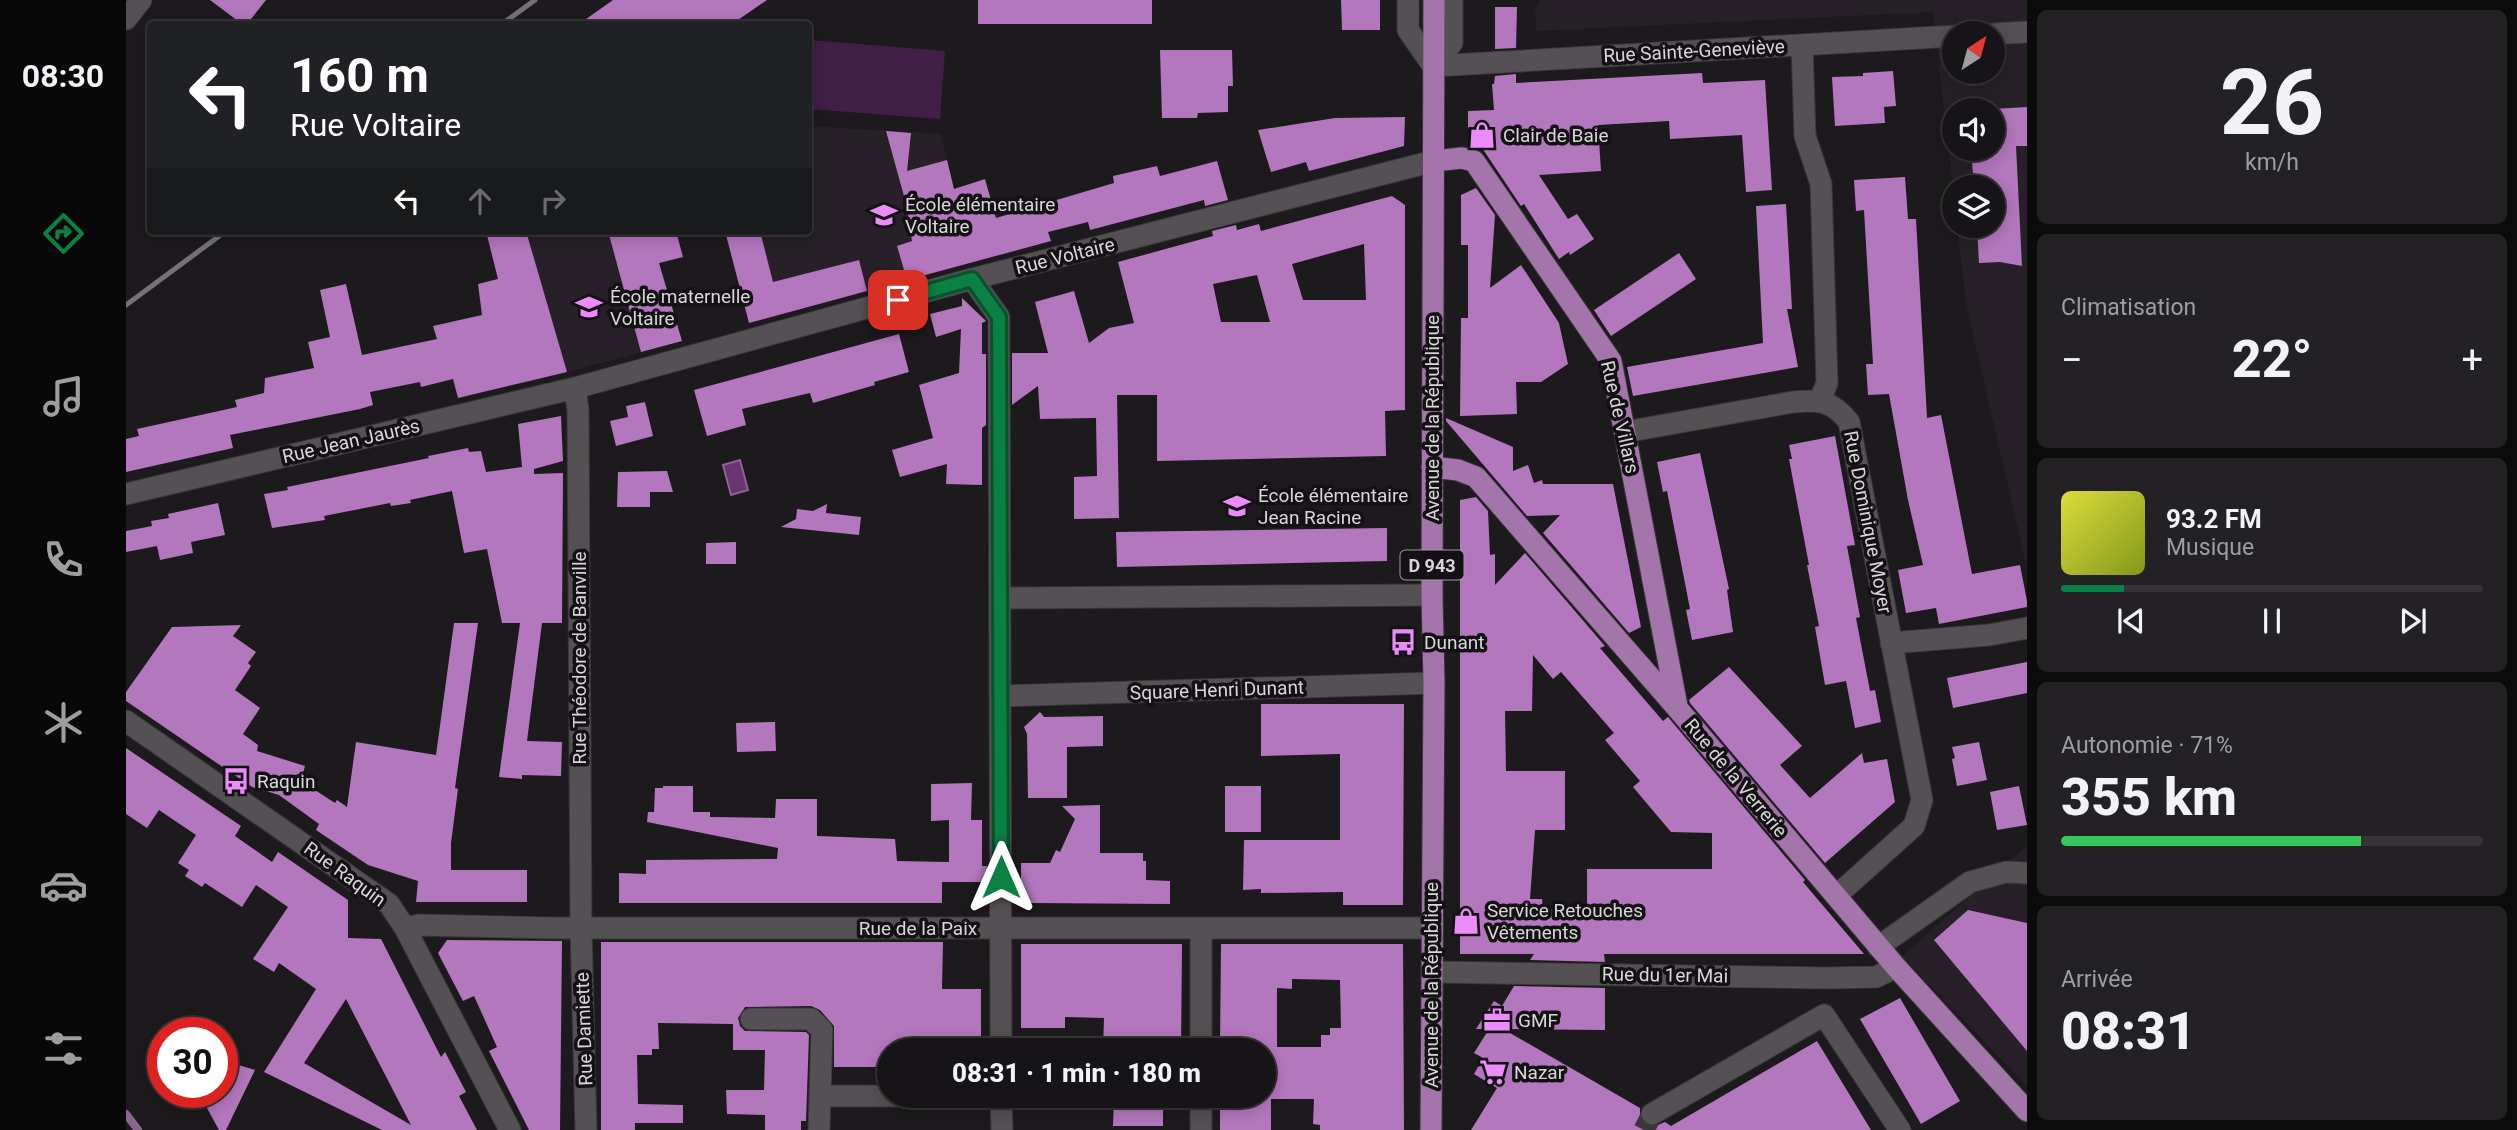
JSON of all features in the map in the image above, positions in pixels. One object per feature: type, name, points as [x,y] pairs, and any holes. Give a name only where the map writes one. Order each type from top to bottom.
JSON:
[{"type":"main road","name":"Avenue de la République","points":[[1431,1130],[1434,0]]},
{"type":"main road","name":"Rue de Villars","points":[[1434,161],[1462,158],[1475,161],[1611,361],[1677,708]]},
{"type":"main road","name":"Rue de la Verrerie","points":[[1432,467],[1458,470],[1476,477],[1677,708],[1878,947],[2027,1111]]},
{"type":"street","points":[[126,19],[141,0]]},
{"type":"street","points":[[1408,0],[1408,30],[1433,66],[1452,43],[1452,0]]},
{"type":"street","points":[[2006,33],[2027,32]]},
{"type":"street","name":"Rue Sainte-Geneviève","points":[[1433,66],[1942,37]]},
{"type":"street","points":[[1625,432],[1793,402],[1820,400],[1827,383],[1823,222],[1819,172],[1811,159],[1805,136],[1802,45]]},
{"type":"street","name":"Rue Voltaire","points":[[575,388],[972,279],[1434,161]]},
{"type":"street","points":[[972,279],[999,317],[1001,1038]]},
{"type":"street","name":"Rue Jean Jaurès","points":[[126,494],[575,388]]},
{"type":"street","name":"Rue Théodore de Banville","points":[[575,388],[578,410],[581,928]]},
{"type":"street","name":"Rue Dominique Moyer","points":[[1820,400],[1839,410],[1849,422],[1922,800],[1914,826],[1836,896]]},
{"type":"street","points":[[1000,598],[1432,595]]},
{"type":"street","points":[[1891,643],[1989,635],[2027,628]]},
{"type":"street","name":"Square Henri Dunant","points":[[1000,696],[1434,683]]},
{"type":"street","name":"Rue Raquin","points":[[126,722],[389,904],[405,928],[510,1130]]},
{"type":"street","points":[[1878,947],[1970,882],[2006,872],[2027,873]]},
{"type":"street","name":"Rue de la Paix","points":[[405,928],[419,925],[581,928],[1431,928]]},
{"type":"street","name":"Rue Damiette","points":[[581,928],[586,1130]]},
{"type":"street","points":[[1201,928],[1201,1038]]},
{"type":"street","name":"Rue du 1er Mai","points":[[1432,972],[1826,978],[1876,976],[1896,967]]},
{"type":"street","points":[[1826,978],[1824,1015],[1900,1130]]},
{"type":"street","points":[[1652,1114],[1824,1015]]},
{"type":"street","points":[[751,1019],[811,1019],[822,1030],[820,1130]]},
{"type":"street","points":[[820,1096],[877,1096]]},
{"type":"street","points":[[1001,1108],[1002,1130]]},
{"type":"street","points":[[1201,1108],[1201,1130]]},
{"type":"shaded area","points":[[1540,0],[2027,0],[2027,568],[1966,304],[1958,238],[2005,238],[2005,175],[1952,175],[1950,161],[2005,161],[2005,98],[1943,98],[1933,12],[1536,31],[1535,8]]},
{"type":"shaded area","points":[[812,40],[945,51],[940,119],[812,109]]},
{"type":"shaded area","name":"École élémentaire Voltaire","points":[[812,126],[941,134],[972,262],[749,323],[726,235],[812,235]]},
{"type":"shaded area","name":"École maternelle Voltaire","points":[[487,235],[677,235],[683,257],[659,264],[682,341],[523,384],[515,354],[482,310],[478,284],[498,279]]},
{"type":"shaded area","points":[[740,460],[748,490],[731,495],[723,465]]},
{"type":"shaded area","points":[[2027,846],[2027,1086],[1902,956]]},
{"type":"building","points":[[210,0],[266,0],[249,21],[238,21]]},
{"type":"building","points":[[613,0],[767,0],[736,21],[583,21]]},
{"type":"building","points":[[978,0],[1152,0],[1152,24],[978,24]]},
{"type":"building","points":[[1341,0],[1380,0],[1380,30],[1342,30]]},
{"type":"building","points":[[1495,7],[1517,7],[1516,48],[1495,49]]},
{"type":"building","points":[[1160,50],[1232,50],[1233,86],[1228,86],[1228,112],[1198,113],[1197,118],[1162,118]]},
{"type":"building","points":[[1893,71],[1896,106],[1884,107],[1885,123],[1835,126],[1832,77]]},
{"type":"building","points":[[1702,73],[1703,83],[1765,80],[1772,190],[1746,192],[1742,135],[1670,139],[1669,121],[1598,125],[1601,171],[1539,175],[1568,219],[1577,214],[1594,239],[1559,259],[1524,204],[1521,206],[1468,127],[1468,111],[1494,110],[1492,84],[1495,76],[1516,74],[1516,83]]},
{"type":"building","points":[[2027,107],[2027,146],[2016,146],[2022,266],[2000,262],[1979,263],[1978,238],[2005,238],[2005,175],[1973,175],[1972,161],[2005,161],[2005,108]]},
{"type":"building","points":[[1405,117],[1404,146],[1309,171],[1306,162],[1271,172],[1258,130],[1335,118]]},
{"type":"building","points":[[886,131],[911,133],[907,171],[947,160],[954,189],[985,179],[996,218],[1114,183],[1113,176],[1157,166],[1160,176],[1217,161],[1228,200],[1205,206],[1204,200],[1090,230],[1088,222],[1048,232],[1051,241],[907,280],[897,246],[912,241],[907,207]]},
{"type":"building","points":[[1905,177],[1908,219],[1916,219],[1927,418],[1941,415],[1972,574],[2020,565],[2027,601],[2027,607],[1939,624],[1936,608],[1906,613],[1898,570],[1923,565],[1889,394],[1868,395],[1866,364],[1873,364],[1864,210],[1856,211],[1854,180]]},
{"type":"building","points":[[1476,188],[1495,215],[1490,288],[1521,265],[1559,323],[1568,364],[1541,382],[1516,382],[1517,414],[1460,416],[1461,318],[1468,318],[1468,245],[1461,245],[1461,195]]},
{"type":"building","points":[[1392,196],[1405,205],[1405,410],[1385,411],[1386,456],[1157,461],[1157,395],[1117,395],[1119,518],[1074,519],[1074,477],[1097,476],[1096,418],[1040,419],[1038,386],[1012,405],[1012,353],[1048,353],[1035,302],[1074,291],[1089,343],[1109,328],[1134,323],[1118,262],[1213,236],[1212,231],[1236,225],[1237,230],[1259,224],[1261,231]],"holes":[[[1364,244],[1366,300],[1303,300],[1292,264]],[[1257,275],[1270,322],[1221,322],[1213,284]]]},
{"type":"building","points":[[1786,204],[1792,309],[1787,309],[1798,367],[1633,396],[1627,367],[1763,343],[1756,206]]},
{"type":"building","points":[[487,235],[527,235],[567,372],[458,398],[453,379],[421,387],[420,382],[370,392],[373,405],[230,435],[233,448],[126,472],[126,439],[139,436],[137,429],[237,407],[235,400],[264,393],[265,378],[314,368],[308,342],[330,337],[320,290],[346,284],[362,355],[437,339],[433,326],[482,315],[478,284],[498,279]]},
{"type":"building","points":[[609,235],[677,235],[683,257],[659,263],[682,341],[641,352]]},
{"type":"building","points":[[726,235],[761,235],[773,282],[859,260],[867,291],[749,323]]},
{"type":"building","points":[[1679,253],[1696,279],[1611,336],[1594,310]]},
{"type":"building","points":[[962,298],[986,321],[982,323],[982,354],[986,354],[986,425],[982,428],[982,485],[946,484],[947,464],[900,477],[892,450],[933,438],[919,385],[959,373],[961,329],[936,337],[930,314],[962,306]]},
{"type":"building","points":[[899,334],[909,372],[813,403],[810,393],[742,409],[746,425],[707,436],[694,390]]},
{"type":"building","points":[[645,402],[653,436],[616,446],[610,421],[628,417],[626,406]]},
{"type":"building","points":[[561,416],[563,461],[534,469],[534,474],[563,473],[562,623],[542,623],[527,741],[562,742],[561,776],[522,775],[522,779],[499,777],[520,623],[502,623],[487,549],[464,553],[452,491],[410,500],[411,503],[391,506],[390,503],[324,516],[325,520],[272,528],[264,494],[468,448],[469,452],[481,451],[486,472],[522,467],[518,424]]},
{"type":"building","points":[[1446,418],[1513,447],[1513,471],[1528,465],[1534,483],[1542,480],[1543,484],[1613,484],[1641,627],[1629,633],[1543,533],[1560,515],[1527,516]]},
{"type":"building","points":[[1835,436],[1855,545],[1847,546],[1860,617],[1856,618],[1870,691],[1875,690],[1881,722],[1855,728],[1846,681],[1825,685],[1815,627],[1819,626],[1789,459],[1792,459],[1789,445]]},
{"type":"building","points":[[1700,453],[1729,589],[1733,632],[1692,640],[1686,610],[1690,609],[1667,491],[1663,492],[1657,462]]},
{"type":"building","points":[[667,471],[673,492],[650,492],[650,507],[617,507],[618,472]]},
{"type":"building","points":[[1476,497],[1488,511],[1490,555],[1495,554],[1495,585],[1525,553],[1605,646],[1600,648],[1663,721],[1668,717],[1864,954],[1604,954],[1605,962],[1530,960],[1534,954],[1460,954],[1460,500]],"holes":[[[1533,655],[1553,679],[1561,672],[1614,733],[1605,740],[1640,781],[1633,787],[1671,832],[1712,833],[1712,869],[1587,869],[1587,909],[1543,909],[1542,899],[1530,899],[1535,830],[1565,830],[1565,771],[1506,771],[1505,711],[1532,711]]]},
{"type":"building","points":[[218,503],[225,535],[191,542],[193,553],[160,560],[157,546],[126,552],[126,531],[152,526],[151,521],[169,518],[168,514]]},
{"type":"building","points":[[827,504],[826,513],[861,517],[859,535],[781,527],[796,519],[797,509],[813,511]]},
{"type":"building","points":[[1387,528],[1387,561],[1117,567],[1116,532]]},
{"type":"building","points":[[736,542],[736,564],[706,564],[706,543]]},
{"type":"building","points":[[454,623],[478,623],[455,788],[458,789],[451,843],[451,870],[527,870],[527,902],[416,902],[418,881],[368,865],[316,830],[319,824],[279,795],[252,787],[126,701],[126,692],[172,627],[241,625],[233,636],[256,652],[248,663],[251,666],[235,690],[260,708],[243,734],[258,745],[257,751],[305,766],[301,781],[335,803],[337,800],[347,807],[356,742],[436,755]]},
{"type":"building","points":[[2027,662],[2027,693],[1953,708],[1947,678]]},
{"type":"building","points":[[1729,667],[1802,746],[1780,765],[1810,798],[1862,753],[1864,763],[1887,759],[1895,802],[1825,863],[1690,703],[1689,700]]},
{"type":"building","points":[[1261,704],[1404,704],[1403,905],[1343,905],[1343,892],[1261,893],[1261,889],[1243,890],[1244,840],[1340,840],[1340,754],[1261,756]]},
{"type":"building","points":[[1040,712],[1044,717],[1103,716],[1103,746],[1067,747],[1067,798],[1028,798],[1027,734],[1024,727]]},
{"type":"building","points":[[775,722],[776,751],[737,752],[736,723]]},
{"type":"building","points":[[1979,742],[1987,780],[1957,786],[1952,747]]},
{"type":"building","points":[[126,748],[241,826],[235,836],[272,862],[278,852],[348,900],[348,938],[381,939],[441,1057],[445,1052],[466,1092],[459,1096],[477,1130],[382,1130],[264,1072],[316,989],[279,963],[274,972],[253,959],[288,907],[256,885],[242,907],[205,883],[202,887],[185,876],[189,870],[178,863],[196,835],[159,810],[147,828],[126,814]],"holes":[[[346,999],[411,1125],[304,1063]]]},
{"type":"building","points":[[972,783],[971,820],[982,820],[982,866],[987,866],[987,882],[942,882],[942,903],[619,903],[619,873],[646,874],[646,860],[777,859],[778,848],[647,822],[648,812],[654,812],[655,788],[693,786],[693,812],[710,812],[710,817],[775,818],[776,799],[817,799],[817,836],[895,839],[897,861],[949,862],[949,820],[931,821],[931,784]]},
{"type":"building","points":[[1225,786],[1261,786],[1261,832],[1225,832]]},
{"type":"building","points":[[2019,786],[2027,825],[1997,830],[1990,792]]},
{"type":"building","points":[[1100,805],[1100,853],[1143,853],[1146,880],[1170,881],[1170,904],[1031,903],[1021,893],[1021,863],[1050,863],[1056,850],[1060,852],[1075,819],[1062,806]]},
{"type":"building","points":[[1968,910],[2027,923],[2027,1051],[1934,940]]},
{"type":"building","points":[[447,940],[562,941],[560,1130],[529,1130],[489,1051],[497,1047],[474,996],[463,1001],[438,953]]},
{"type":"building","points":[[601,942],[943,942],[942,989],[981,989],[981,1038],[877,1038],[877,1067],[834,1067],[834,1026],[820,1010],[811,1006],[745,1007],[738,1018],[745,1031],[806,1032],[809,1035],[806,1121],[801,1121],[801,1130],[765,1130],[765,1115],[727,1114],[726,1090],[764,1090],[765,1050],[733,1050],[733,1024],[658,1023],[659,1049],[652,1049],[652,1055],[637,1055],[638,1104],[683,1105],[683,1123],[635,1123],[635,1130],[601,1130]]},
{"type":"building","points":[[1021,944],[1182,944],[1181,1038],[1103,1038],[1104,1018],[1065,1017],[1065,1028],[1021,1028]]},
{"type":"building","points":[[1221,944],[1403,944],[1404,1130],[1320,1130],[1320,1125],[1313,1124],[1314,1099],[1276,1099],[1276,1038],[1220,1038]],"holes":[[[1292,979],[1340,980],[1341,1028],[1330,1028],[1330,1035],[1321,1035],[1321,1047],[1277,1047],[1277,988],[1292,989]]]},
{"type":"building","points":[[1514,986],[1605,988],[1605,1030],[1503,1029],[1640,1108],[1640,1120],[1646,1126],[1653,1127],[1665,1122],[1671,1126],[1817,1041],[1871,1130],[1471,1130],[1497,1088],[1474,1074],[1483,1058],[1474,1053],[1489,1029],[1476,1029],[1494,1001],[1502,1006]]},
{"type":"building","points":[[1900,998],[1960,1101],[1921,1124],[1860,1019]]},
{"type":"building","points":[[238,1065],[255,1070],[238,1105]]},
{"type":"building","points":[[207,1108],[237,1108],[226,1130],[219,1130]]},
{"type":"building","points":[[1114,1108],[1163,1108],[1163,1126],[1113,1126]]},
{"type":"building","points":[[1220,1108],[1271,1108],[1271,1130],[1220,1130]]},
{"type":"waterway","points":[[126,1114],[138,1130]]},
{"type":"tunnel","points":[[1644,1130],[1652,1114]]},
{"type":"railway","points":[[506,21],[535,0]]},
{"type":"railway","points":[[126,305],[221,235]]},
{"type":"place","name":"Clair de Baie","points":[[1482,135]]},
{"type":"place","name":"École élémentaire Voltaire","points":[[884,215]]},
{"type":"place","name":"École maternelle Voltaire","points":[[589,307]]},
{"type":"place","name":"École élémentaire Jean Racine","points":[[1237,506]]},
{"type":"place","name":"Dunant","points":[[1403,642]]},
{"type":"place","name":"Raquin","points":[[236,781]]},
{"type":"place","name":"Service Retouches Vêtements","points":[[1466,921]]},
{"type":"place","name":"GMF","points":[[1497,1020]]},
{"type":"place","name":"Nazar","points":[[1493,1072]]},
{"type":"route","points":[[898,300],[972,279],[991,302],[999,317],[1001,877]]}]
